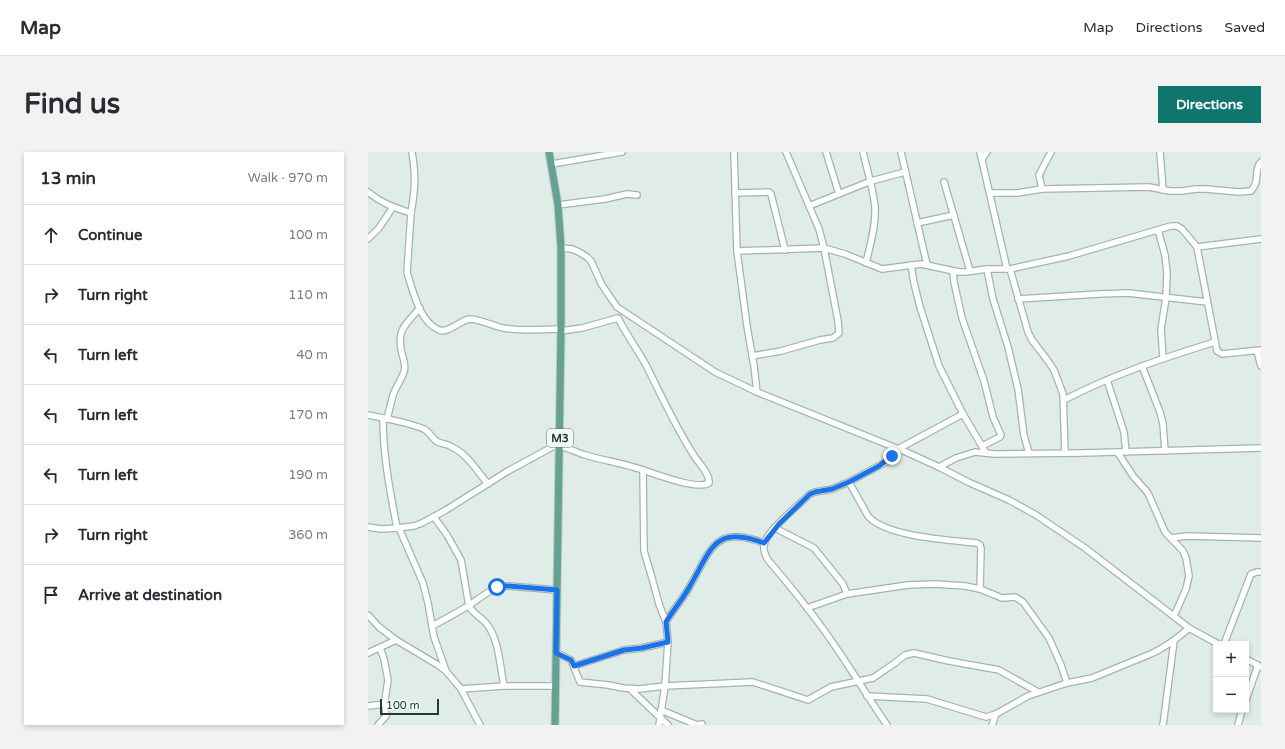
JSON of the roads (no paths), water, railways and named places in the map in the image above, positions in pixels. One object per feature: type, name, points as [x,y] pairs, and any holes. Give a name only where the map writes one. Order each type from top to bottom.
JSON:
[{"type":"main road","name":"M3","points":[[549,152],[558,205],[561,248],[560,445],[555,725]]},
{"type":"street","points":[[412,152],[415,192],[411,213],[407,272],[420,308],[424,317],[430,324],[442,331],[446,331],[468,320],[519,330],[561,330],[582,328],[618,318],[625,313]]},
{"type":"street","points":[[552,164],[622,152]]},
{"type":"street","points":[[734,152],[737,251],[746,326],[757,392]]},
{"type":"street","points":[[752,356],[781,351],[820,340],[833,338],[839,333],[824,248],[819,229],[786,152]]},
{"type":"street","points":[[826,152],[839,194]]},
{"type":"street","points":[[863,152],[871,182],[875,207],[874,222],[866,263]]},
{"type":"street","points":[[901,152],[927,265]]},
{"type":"street","points":[[980,152],[1008,269],[1028,332],[1032,340],[1054,370],[1062,388],[1064,400],[1065,453]]},
{"type":"street","points":[[982,159],[987,152]]},
{"type":"street","points":[[1042,189],[1039,175],[1051,152]]},
{"type":"street","points":[[1160,152],[1163,190]]},
{"type":"street","points":[[990,194],[1017,193],[1042,189],[1149,187],[1163,190],[1182,191],[1206,188],[1239,192],[1251,191],[1257,183],[1258,164],[1261,162]]},
{"type":"street","points":[[809,206],[871,182],[905,172]]},
{"type":"street","points":[[944,182],[970,271]]},
{"type":"street","points":[[368,192],[376,199],[411,213]]},
{"type":"street","points":[[735,193],[769,192],[771,194],[785,250]]},
{"type":"street","points":[[558,205],[605,199],[627,194],[637,195]]},
{"type":"street","points":[[368,239],[393,207]]},
{"type":"street","points":[[917,223],[954,215]]},
{"type":"street","points":[[737,251],[824,248],[845,254],[882,269],[921,264],[959,272],[987,269],[1008,269],[1069,256],[1171,226],[1177,226],[1197,247],[1217,351],[1222,354],[1259,351],[1261,366]]},
{"type":"street","points":[[1158,230],[1165,255],[1167,272],[1166,298],[1161,330],[1164,358]]},
{"type":"street","points":[[1197,247],[1261,239]]},
{"type":"street","points":[[561,248],[572,249],[588,257],[602,285],[617,307],[715,372],[757,392],[898,449],[1009,500],[1036,515],[1085,548],[1189,628],[1213,641]]},
{"type":"street","points":[[911,265],[920,307],[936,360],[963,414],[986,453]]},
{"type":"street","points":[[987,269],[993,299],[1008,346],[1018,389],[1024,436],[1029,453]]},
{"type":"street","points":[[953,270],[954,282],[962,318],[984,381],[993,417],[1001,435],[1000,438],[982,446]]},
{"type":"street","points":[[1018,299],[1128,294],[1207,302]]},
{"type":"street","points":[[420,308],[400,333],[400,345],[404,360],[404,373],[393,394],[385,419],[383,435],[389,487],[398,528],[423,583],[434,638],[446,671]]},
{"type":"street","points":[[368,527],[380,529],[414,526],[434,518],[539,453],[554,446],[560,445],[586,455],[643,470],[662,477],[700,486],[709,483],[710,479],[690,449],[645,364],[618,318]]},
{"type":"street","points":[[1064,400],[1085,389],[1142,366],[1215,342]]},
{"type":"street","points":[[1142,366],[1160,412],[1163,424],[1165,451]]},
{"type":"street","points":[[1107,380],[1124,432],[1126,452]]},
{"type":"street","points":[[888,725],[857,682],[834,645],[807,608],[768,560],[764,552],[764,543],[775,528],[810,494],[832,489],[849,482],[886,462],[898,449],[963,414]]},
{"type":"street","points":[[368,415],[424,429],[438,442],[452,446],[464,456],[488,484]]},
{"type":"street","points":[[939,467],[956,458],[971,453],[1126,452],[1261,448]]},
{"type":"street","points":[[1118,452],[1134,476],[1148,493],[1165,532],[1183,551],[1186,558],[1189,568],[1189,576],[1186,589],[1174,616]]},
{"type":"street","points":[[643,470],[644,551],[658,604],[666,622],[668,642],[665,686],[659,725]]},
{"type":"street","points":[[849,482],[868,516],[872,520],[886,527],[908,534],[977,543],[980,545],[980,589]]},
{"type":"street","points":[[434,518],[448,535],[461,560],[471,610],[486,623],[493,635],[504,686]]},
{"type":"street","points":[[775,528],[814,548],[843,584],[847,594]]},
{"type":"street","points":[[1171,538],[1187,536],[1261,538]]},
{"type":"street","points":[[666,622],[713,546],[721,540],[731,537],[753,539],[764,543]]},
{"type":"street","points":[[1225,641],[1251,574],[1261,572]]},
{"type":"street","points":[[807,608],[847,594],[908,585],[957,585],[980,589],[997,597],[1015,597],[1023,602],[1049,638],[1067,683]]},
{"type":"street","points":[[432,626],[469,606],[497,587],[503,586],[557,590]]},
{"type":"street","points":[[369,617],[396,640],[446,671],[461,689],[480,725]]},
{"type":"street","points":[[867,696],[927,700],[986,717],[996,714],[1020,699],[1067,683],[1092,678],[1158,650],[1174,641],[1189,628]]},
{"type":"street","points":[[368,653],[396,640]]},
{"type":"street","points":[[1163,725],[1174,641]]},
{"type":"street","points":[[574,666],[624,650],[642,648],[668,642]]},
{"type":"street","points":[[378,725],[386,716],[388,680],[380,648]]},
{"type":"street","points":[[556,653],[571,660],[580,682],[630,689],[753,682],[808,700],[831,687],[878,676],[905,655],[914,653],[999,670],[1038,692]]},
{"type":"street","points":[[1249,660],[1260,666],[1249,693]]},
{"type":"street","points":[[461,689],[504,686],[556,686]]},
{"type":"street","points":[[630,689],[668,725]]},
{"type":"street","points":[[368,706],[386,704]]},
{"type":"street","points":[[661,710],[697,725],[702,724]]},
{"type":"street","points":[[1238,725],[1241,713]]},
{"type":"street","points":[[992,725],[996,714]]}]
